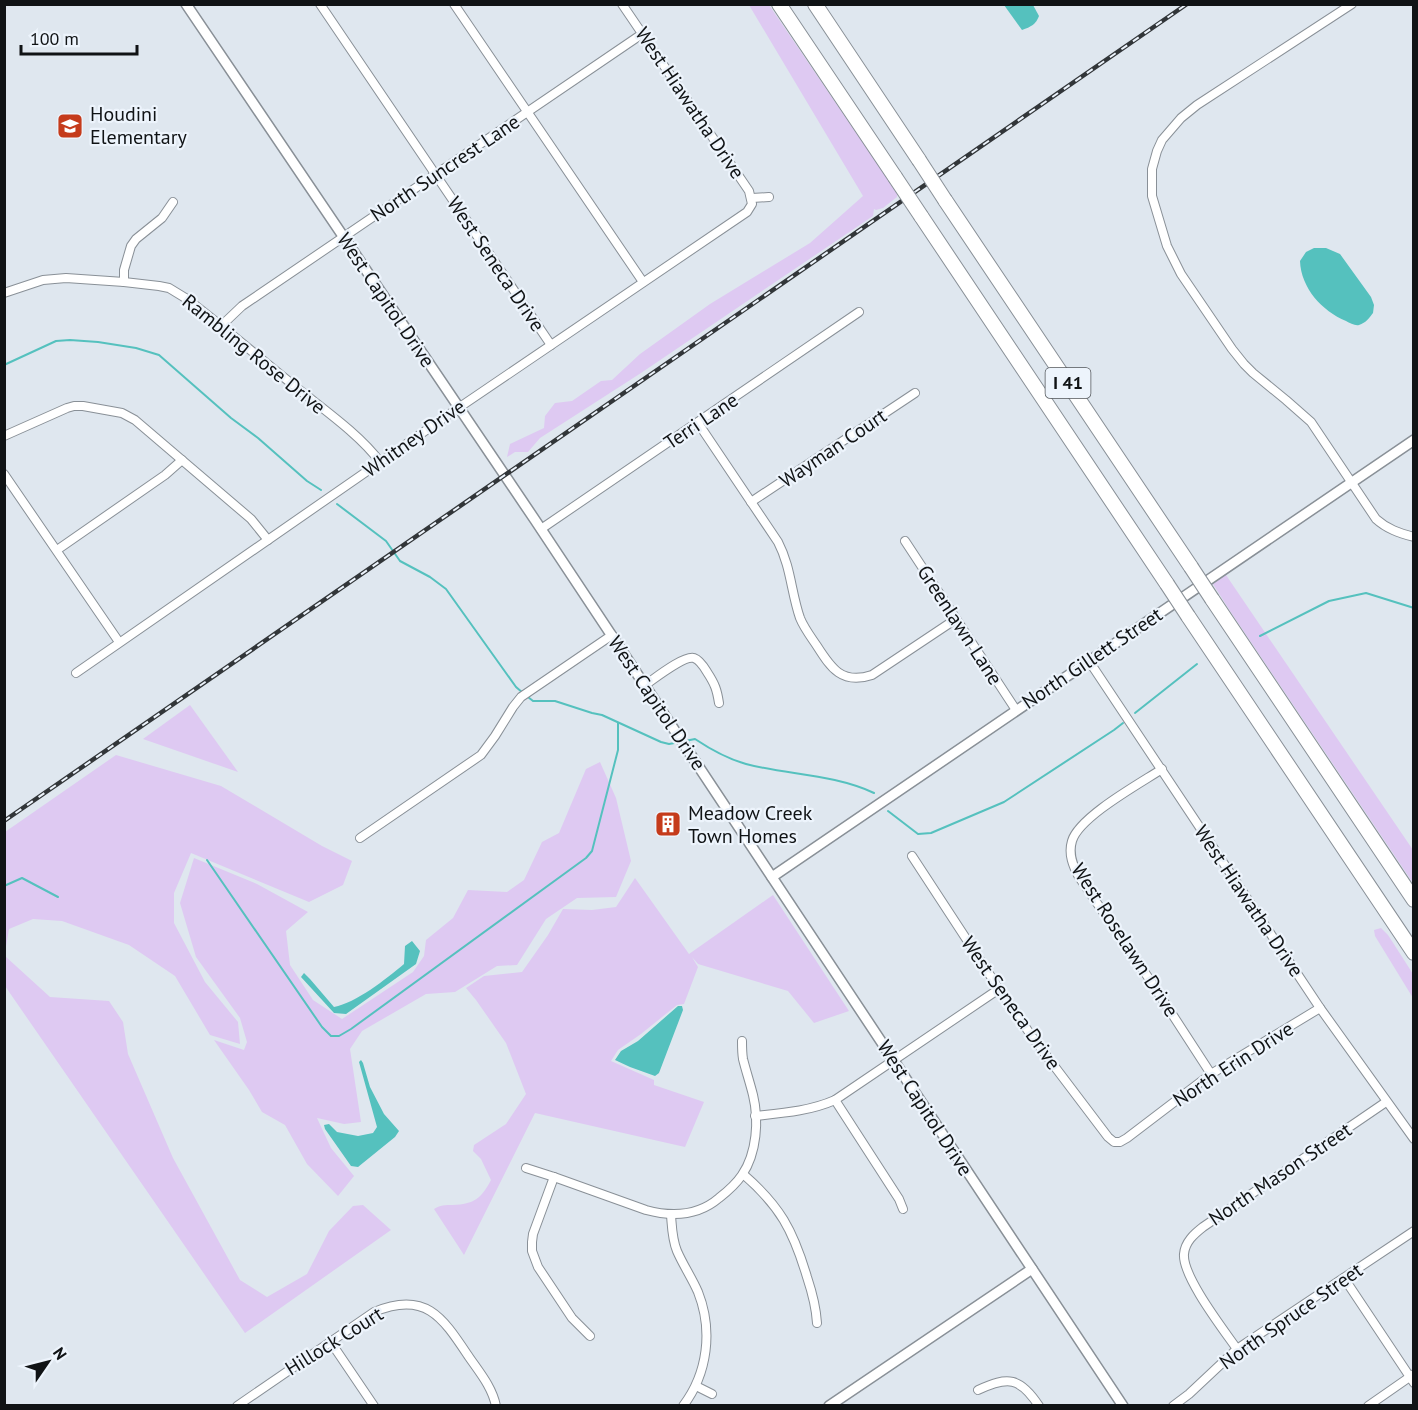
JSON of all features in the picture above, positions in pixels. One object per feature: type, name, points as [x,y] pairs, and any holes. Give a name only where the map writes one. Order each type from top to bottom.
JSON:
[{"type":"highway","name":"I 41","points":[[779,4],[1413,953]]},
{"type":"highway","name":"I 41","points":[[815,4],[1413,900]]},
{"type":"street","name":"West Capitol Drive","points":[[186,4],[541,529],[1123,1406]]},
{"type":"street","name":"West Seneca Drive","points":[[320,4],[551,345]]},
{"type":"street","points":[[454,4],[643,282]]},
{"type":"street","name":"West Hiawatha Drive","points":[[622,4],[746,186],[752,201]]},
{"type":"street","points":[[1352,4],[1197,105],[1181,118],[1169,131],[1154,160],[1152,196],[1173,260],[1232,349],[1244,364],[1311,422],[1371,513],[1381,524],[1392,531],[1413,537]]},
{"type":"street","name":"North Suncrest Lane","points":[[221,326],[242,306],[642,34]]},
{"type":"street","points":[[752,201],[769,197]]},
{"type":"street","name":"Whitney Drive","points":[[76,673],[742,215],[752,201]]},
{"type":"street","points":[[124,282],[124,270],[130,246],[162,218],[173,202]]},
{"type":"street","name":"Rambling Rose Drive","points":[[5,290],[54,278],[81,278],[169,288],[187,298],[363,442],[380,462]]},
{"type":"street","name":"Terri Lane","points":[[541,529],[859,312]]},
{"type":"street","name":"Wayman Court","points":[[751,502],[915,393]]},
{"type":"street","points":[[4,436],[67,408],[83,406],[122,412],[251,519],[268,540]]},
{"type":"street","points":[[698,423],[782,550],[802,622],[828,663],[843,675],[856,678],[872,675],[956,619]]},
{"type":"street","name":"North Gillett Street","points":[[772,877],[1413,440]]},
{"type":"street","points":[[57,550],[165,475],[182,460]]},
{"type":"street","points":[[4,474],[119,642]]},
{"type":"street","name":"Greenlawn Lane","points":[[905,541],[1016,710]]},
{"type":"street","points":[[360,838],[481,755],[521,698],[612,636]]},
{"type":"street","points":[[645,685],[691,657],[701,663],[717,687],[719,703]]},
{"type":"street","name":"West Hiawatha Drive","points":[[1089,661],[1320,1008],[1413,1139]]},
{"type":"street","name":"West Roselawn Drive","points":[[1162,769],[1079,827],[1070,847],[1072,862],[1079,877],[1150,980],[1210,1074]]},
{"type":"street","name":"West Seneca Drive","points":[[912,856],[1033,1038],[1111,1141],[1117,1143]]},
{"type":"street","points":[[755,1116],[806,1110],[835,1100],[999,989]]},
{"type":"street","name":"North Erin Drive","points":[[1117,1143],[1127,1138],[1210,1074],[1320,1008]]},
{"type":"street","points":[[526,1168],[646,1210],[671,1215],[687,1213],[717,1200],[743,1174],[755,1143],[753,1095],[743,1059],[742,1041]]},
{"type":"street","points":[[835,1100],[903,1209]]},
{"type":"street","name":"North Mason Street","points":[[1237,1349],[1186,1270],[1184,1255],[1189,1241],[1203,1227],[1386,1102]]},
{"type":"street","points":[[743,1174],[770,1200],[789,1227],[816,1306],[817,1323]]},
{"type":"street","points":[[554,1177],[533,1234],[532,1251],[538,1267],[572,1318],[590,1336]]},
{"type":"street","points":[[671,1215],[672,1236],[676,1249],[697,1290],[705,1316],[705,1356],[696,1386],[683,1406]]},
{"type":"street","name":"North Spruce Street","points":[[1173,1406],[1237,1349],[1413,1231]]},
{"type":"street","points":[[829,1406],[1032,1269]]},
{"type":"street","points":[[1344,1278],[1412,1378],[1368,1406]]},
{"type":"street","name":"Hillock Court","points":[[237,1406],[374,1312],[384,1307],[403,1304],[425,1309],[437,1315],[446,1324],[488,1385],[496,1406]]},
{"type":"street","points":[[330,1341],[374,1406]]},
{"type":"street","points":[[978,1390],[994,1382],[1011,1381],[1027,1389],[1039,1406]]},
{"type":"street","points":[[696,1386],[712,1394]]},
{"type":"shaded area","points":[[749,5],[769,5],[897,193],[897,197],[883,208],[874,209],[873,216],[641,373],[540,438],[528,452],[515,452],[507,457],[510,444],[544,428],[545,416],[555,403],[572,401],[601,381],[612,380],[640,354],[710,304],[810,243],[863,196]]},
{"type":"shaded area","points":[[1226,575],[1413,850],[1413,883],[1213,584]]},
{"type":"shaded area","points":[[190,705],[238,772],[143,739]]},
{"type":"shaded area","points":[[116,755],[221,786],[322,846],[352,861],[343,885],[309,902],[191,853],[174,893],[174,923],[205,982],[238,1022],[240,1044],[210,1035],[175,976],[129,945],[62,921],[33,919],[9,929],[5,952],[5,832]]},
{"type":"shaded area","points":[[600,762],[616,798],[631,861],[616,897],[577,898],[546,919],[517,965],[497,966],[455,992],[426,994],[362,1031],[350,1049],[361,1122],[344,1124],[317,1118],[331,1148],[354,1176],[338,1196],[307,1164],[285,1125],[262,1112],[214,1040],[244,1050],[247,1042],[240,1018],[196,957],[180,903],[194,858],[257,884],[308,912],[286,931],[290,965],[313,1000],[342,1019],[413,972],[424,956],[426,940],[453,918],[468,890],[507,892],[524,880],[542,842],[559,833],[586,769]]},
{"type":"shaded area","points":[[635,878],[689,954],[773,895],[849,1011],[814,1023],[788,991],[698,964],[692,957],[698,967],[684,1004],[677,1005],[618,1050],[611,1061],[654,1080],[654,1085],[704,1102],[685,1147],[535,1113],[464,1255],[434,1209],[472,1202],[484,1192],[491,1180],[481,1159],[473,1151],[474,1145],[506,1124],[526,1094],[506,1043],[466,988],[484,976],[522,972],[563,909],[592,910],[616,907]]},
{"type":"shaded area","points":[[1381,928],[1413,974],[1413,998],[1375,936],[1374,930]]},
{"type":"shaded area","points":[[5,956],[50,997],[109,1001],[123,1022],[128,1054],[173,1158],[240,1280],[267,1297],[307,1274],[329,1231],[353,1206],[363,1205],[391,1230],[245,1333],[5,986]]},
{"type":"water","points":[[1004,5],[1033,5],[1039,16],[1033,25],[1022,30]]},
{"type":"water","points":[[1314,248],[1326,248],[1340,254],[1371,297],[1374,305],[1373,313],[1364,323],[1354,325],[1337,317],[1314,297],[1304,280],[1300,261],[1306,252]]},
{"type":"water","points":[[412,941],[420,951],[416,964],[346,1014],[334,1013],[301,977],[304,973],[334,1007],[343,1005],[370,990],[404,964],[405,946]]},
{"type":"water","points":[[678,1006],[682,1006],[683,1010],[659,1073],[655,1076],[615,1060],[621,1051],[638,1041]]},
{"type":"water","points":[[361,1060],[370,1087],[384,1114],[399,1131],[395,1137],[358,1167],[351,1166],[324,1125],[329,1124],[337,1132],[358,1136],[373,1133],[377,1127],[359,1062]]},
{"type":"waterway","points":[[4,365],[56,341],[70,340],[136,348],[159,355],[231,418],[321,490]]},
{"type":"waterway","points":[[337,504],[386,541],[400,561],[430,577],[446,589],[516,687],[523,693]]},
{"type":"waterway","points":[[1260,636],[1329,601],[1366,593],[1414,608]]},
{"type":"waterway","points":[[1135,713],[1197,664]]},
{"type":"waterway","points":[[528,697],[533,701],[555,701],[602,715],[661,742],[669,744],[680,742]]},
{"type":"waterway","points":[[207,860],[322,1027],[331,1036],[339,1036],[586,858],[592,851],[618,750],[618,723]]},
{"type":"waterway","points":[[888,811],[918,834],[931,833],[1004,802],[1123,723]]},
{"type":"waterway","points":[[685,741],[695,739],[719,753],[746,764],[827,778],[874,793]]},
{"type":"waterway","points":[[4,886],[22,878],[58,897]]},
{"type":"railway","points":[[4,821],[1187,4]]},
{"type":"place","name":"Houdini Elementary","points":[[70,126]]},
{"type":"place","name":"Meadow Creek Town Homes","points":[[668,824]]}]
